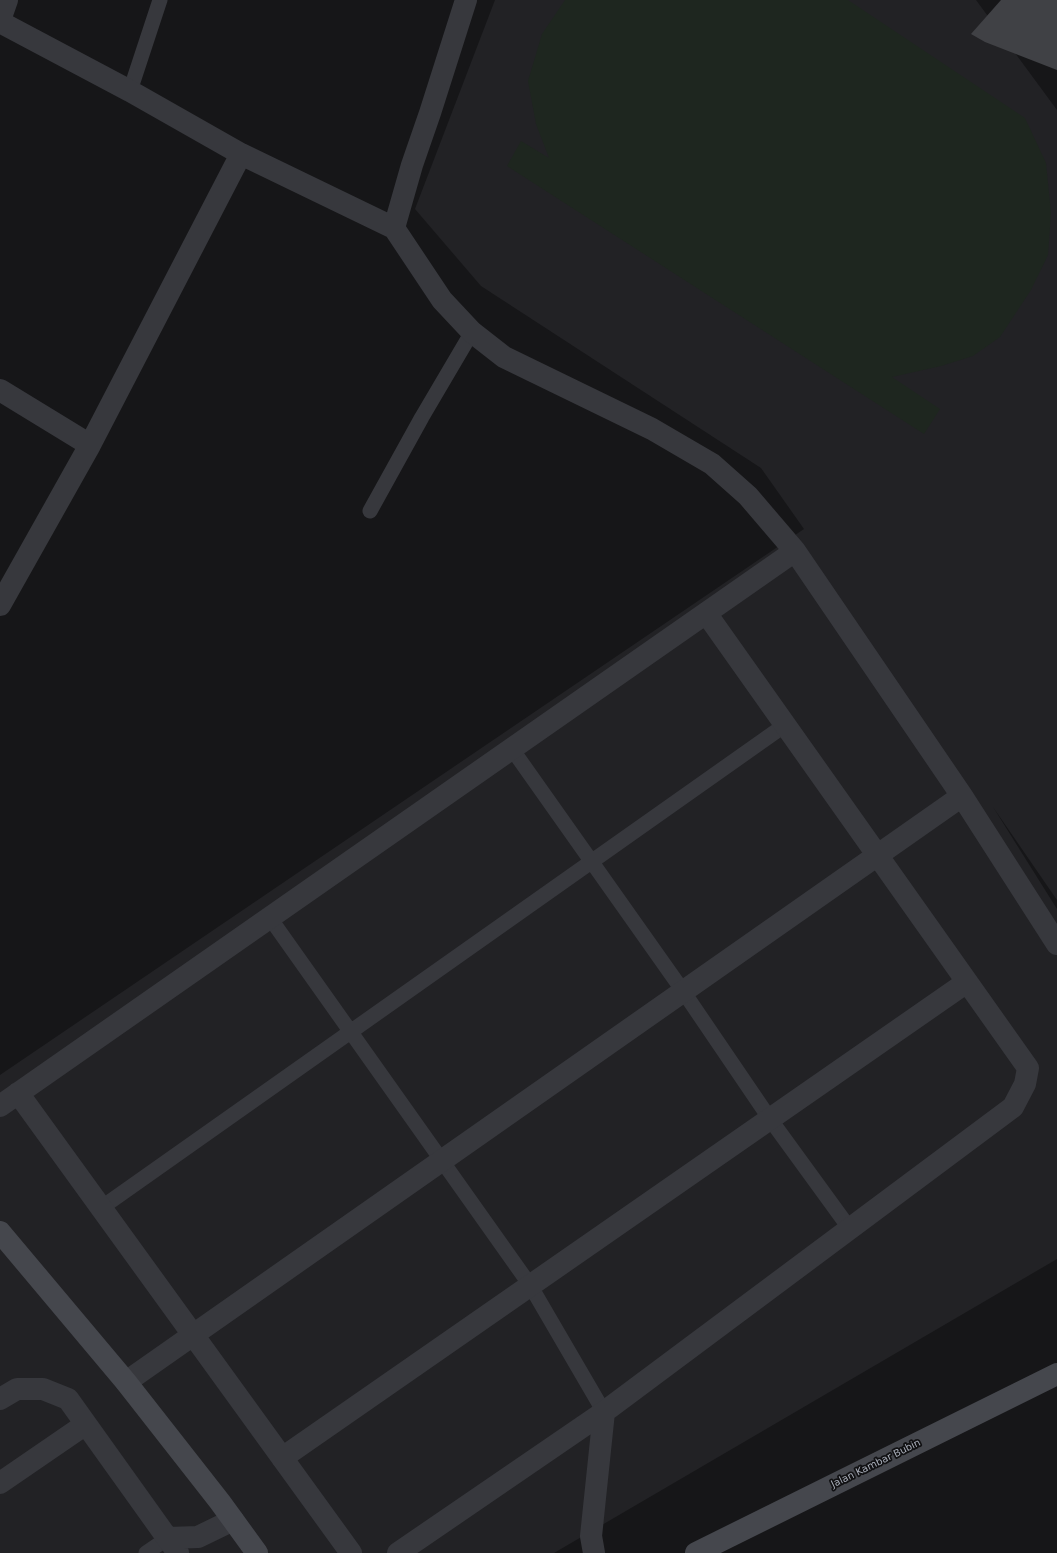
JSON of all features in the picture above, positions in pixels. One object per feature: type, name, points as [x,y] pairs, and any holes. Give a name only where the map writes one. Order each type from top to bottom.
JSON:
[{"type":"street","points":[[7,0],[0,21],[130,91],[241,154],[394,228],[442,300],[472,332],[504,357],[652,429],[712,464],[748,496],[795,551],[962,796],[1057,944]]},
{"type":"street","points":[[394,228],[412,165],[466,0]]},
{"type":"street","points":[[0,605],[90,445],[241,154]]},
{"type":"street","points":[[0,390],[90,445]]},
{"type":"street","points":[[0,1106],[795,551]]},
{"type":"street","points":[[398,1553],[604,1412],[1014,1107],[1025,1084],[1028,1068],[706,613]]},
{"type":"street","points":[[126,1382],[962,796]]},
{"type":"street","points":[[282,1458],[966,982]]},
{"type":"street","points":[[18,1094],[351,1553]]},
{"type":"street","points":[[0,1232],[126,1382],[258,1553]]},
{"type":"street","name":"Jalan Kambar Bubin","points":[[696,1553],[1057,1374]]},
{"type":"street","points":[[1,1397],[17,1389],[42,1389],[68,1399],[96,1440],[173,1545],[208,1534],[233,1520]]},
{"type":"street","points":[[594,1553],[591,1536],[604,1412]]},
{"type":"street","points":[[0,1483],[86,1424]]},
{"type":"lane","points":[[130,91],[160,0]]},
{"type":"lane","points":[[370,511],[422,417],[472,332]]},
{"type":"lane","points":[[102,1208],[785,725]]},
{"type":"lane","points":[[512,749],[683,991],[770,1119],[850,1229]]},
{"type":"lane","points":[[270,918],[530,1286],[604,1412]]},
{"type":"lane","points":[[146,1553],[173,1545]]},
{"type":"shaded area","points":[[495,0],[976,0],[1057,110],[1057,900],[993,807],[1057,909],[1057,1259],[554,1553],[0,1553],[0,1075],[804,529],[761,468],[481,286],[415,209]]},
{"type":"shaded area","points":[[565,0],[848,0],[1025,118],[1046,163],[1051,213],[1048,255],[1031,290],[1000,337],[973,356],[941,366],[892,377],[940,409],[924,434],[507,166],[521,141],[549,158],[536,124],[528,81],[542,34]]},
{"type":"building","points":[[1001,0],[1057,0],[1057,70],[985,42],[971,34]]}]
